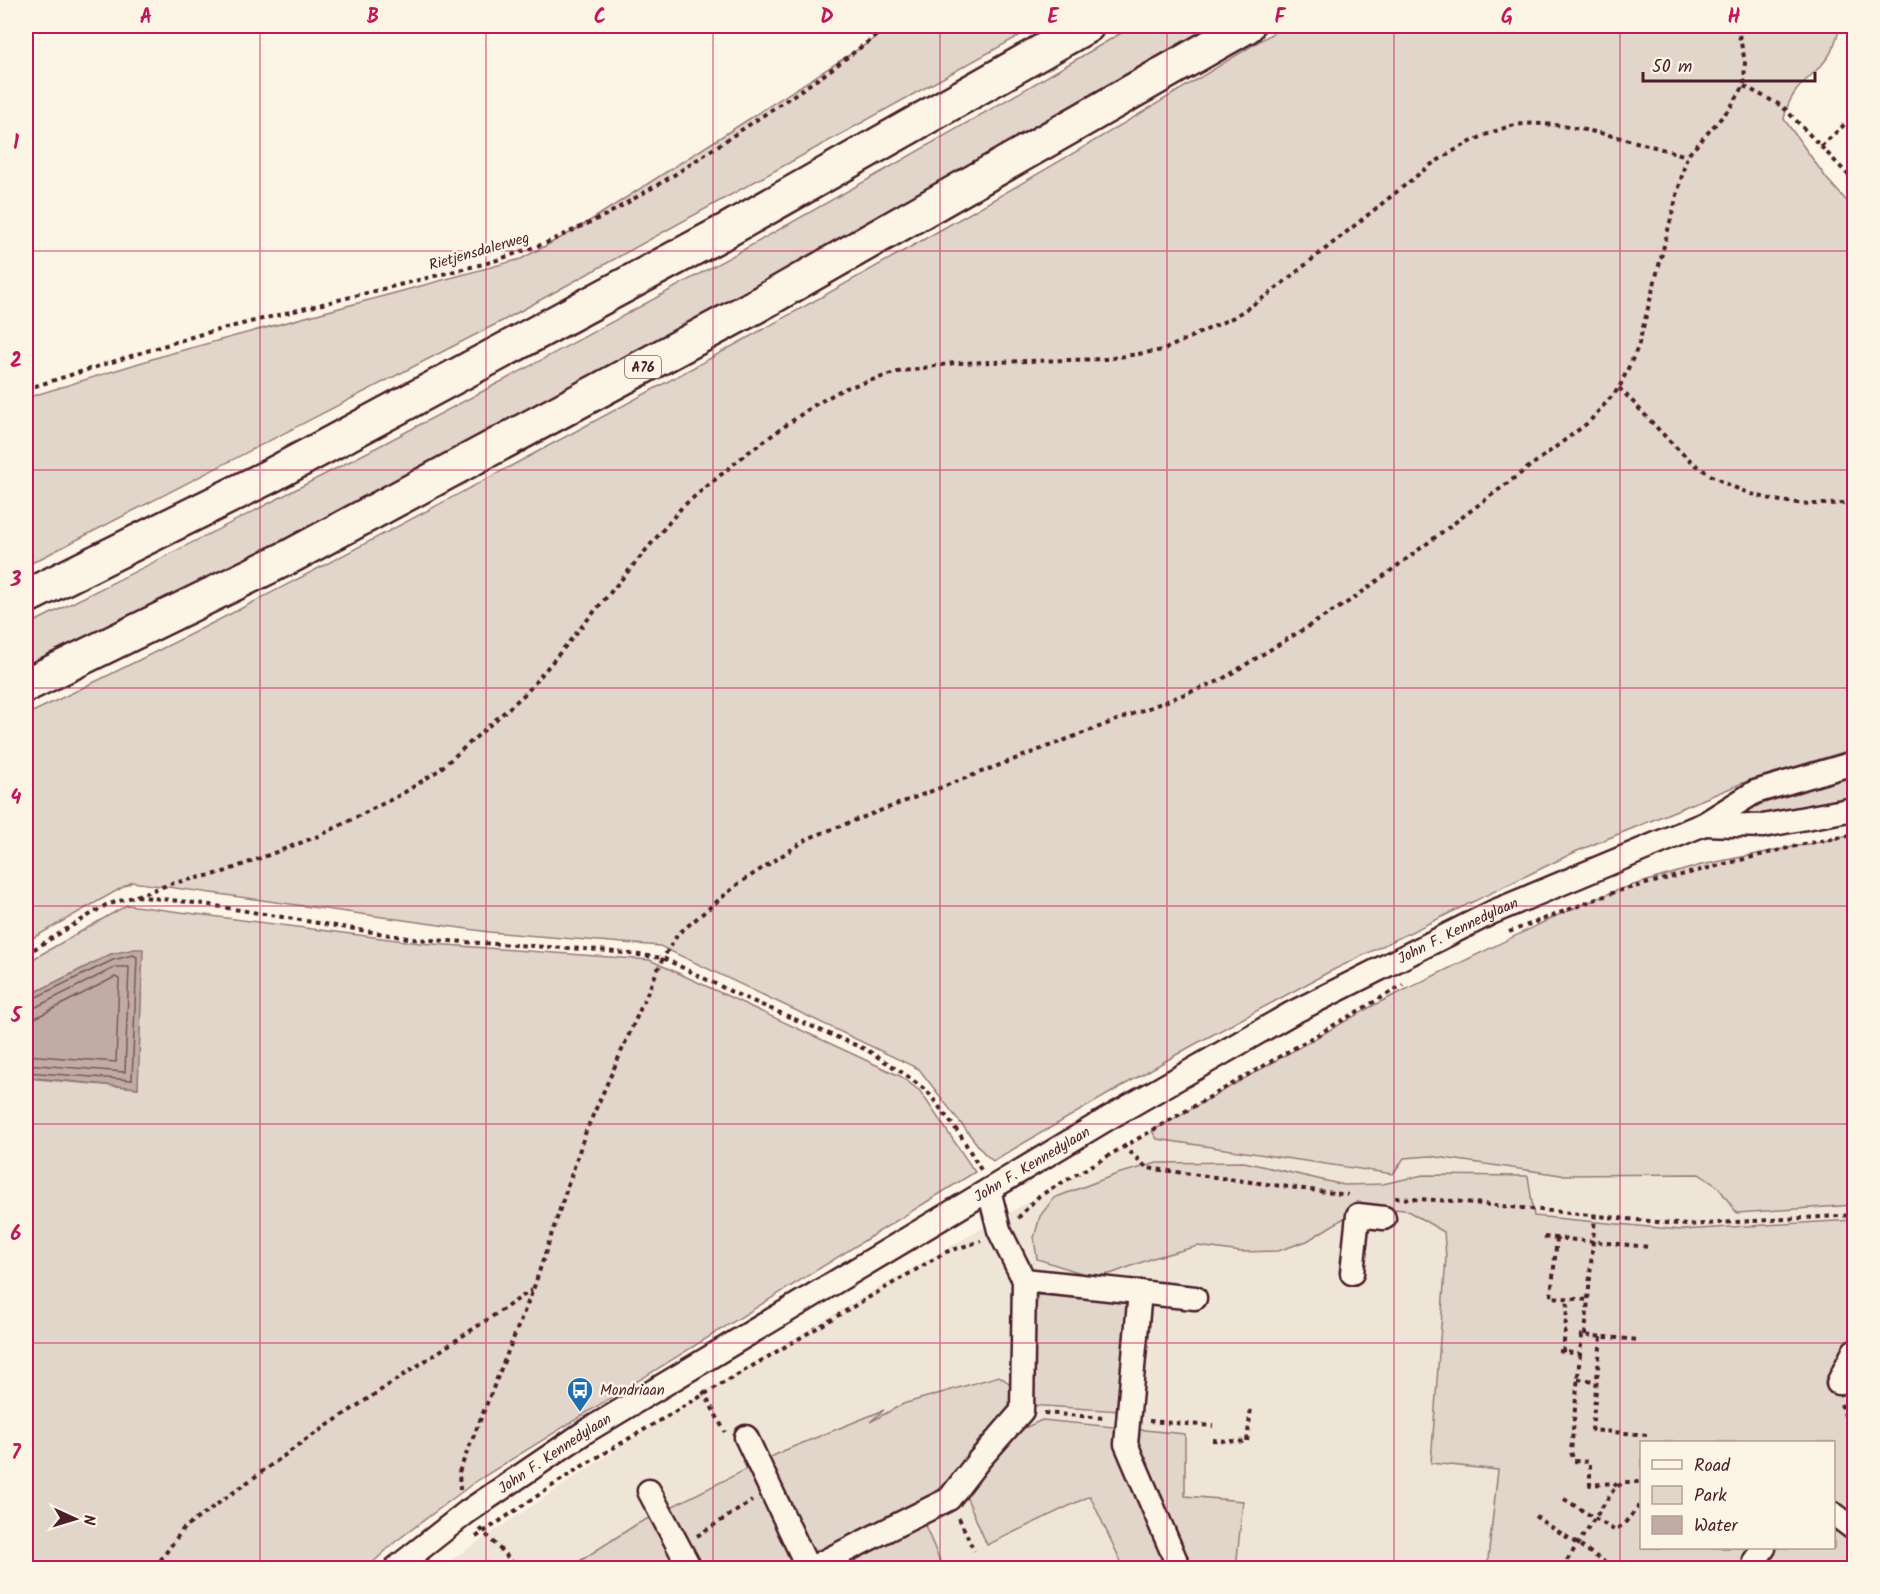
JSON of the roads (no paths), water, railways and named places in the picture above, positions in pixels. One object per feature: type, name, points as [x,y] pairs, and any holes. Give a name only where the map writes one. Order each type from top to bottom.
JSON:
[{"type":"highway","points":[[26,597],[322,448],[722,233],[1087,26]]},
{"type":"highway","name":"A76","points":[[26,685],[291,556],[703,334],[1247,26]]},
{"type":"street","name":"John F. Kennedylaan","points":[[396,1569],[467,1512],[585,1432],[989,1190],[1292,1013],[1493,912],[1704,824],[1755,792],[1854,763]]},
{"type":"street","name":"John F. Kennedylaan","points":[[1704,824],[1763,826],[1854,809]]},
{"type":"street","points":[[736,1435],[771,1490],[809,1569],[949,1498],[1023,1411],[1024,1281],[999,1230],[989,1190]]},
{"type":"street","points":[[1352,1273],[1358,1215],[1384,1208]]},
{"type":"street","points":[[1024,1281],[1195,1298]]},
{"type":"street","points":[[1140,1293],[1126,1444],[1179,1569]]},
{"type":"street","points":[[1838,1383],[1854,1351]]},
{"type":"street","points":[[649,1491],[690,1569]]},
{"type":"street","points":[[1835,1515],[1854,1529]]},
{"type":"water","points":[[143,949],[138,1088],[26,1077],[26,997],[111,954]]},
{"type":"place","name":"Mondriaan","points":[[580,1413]]}]
